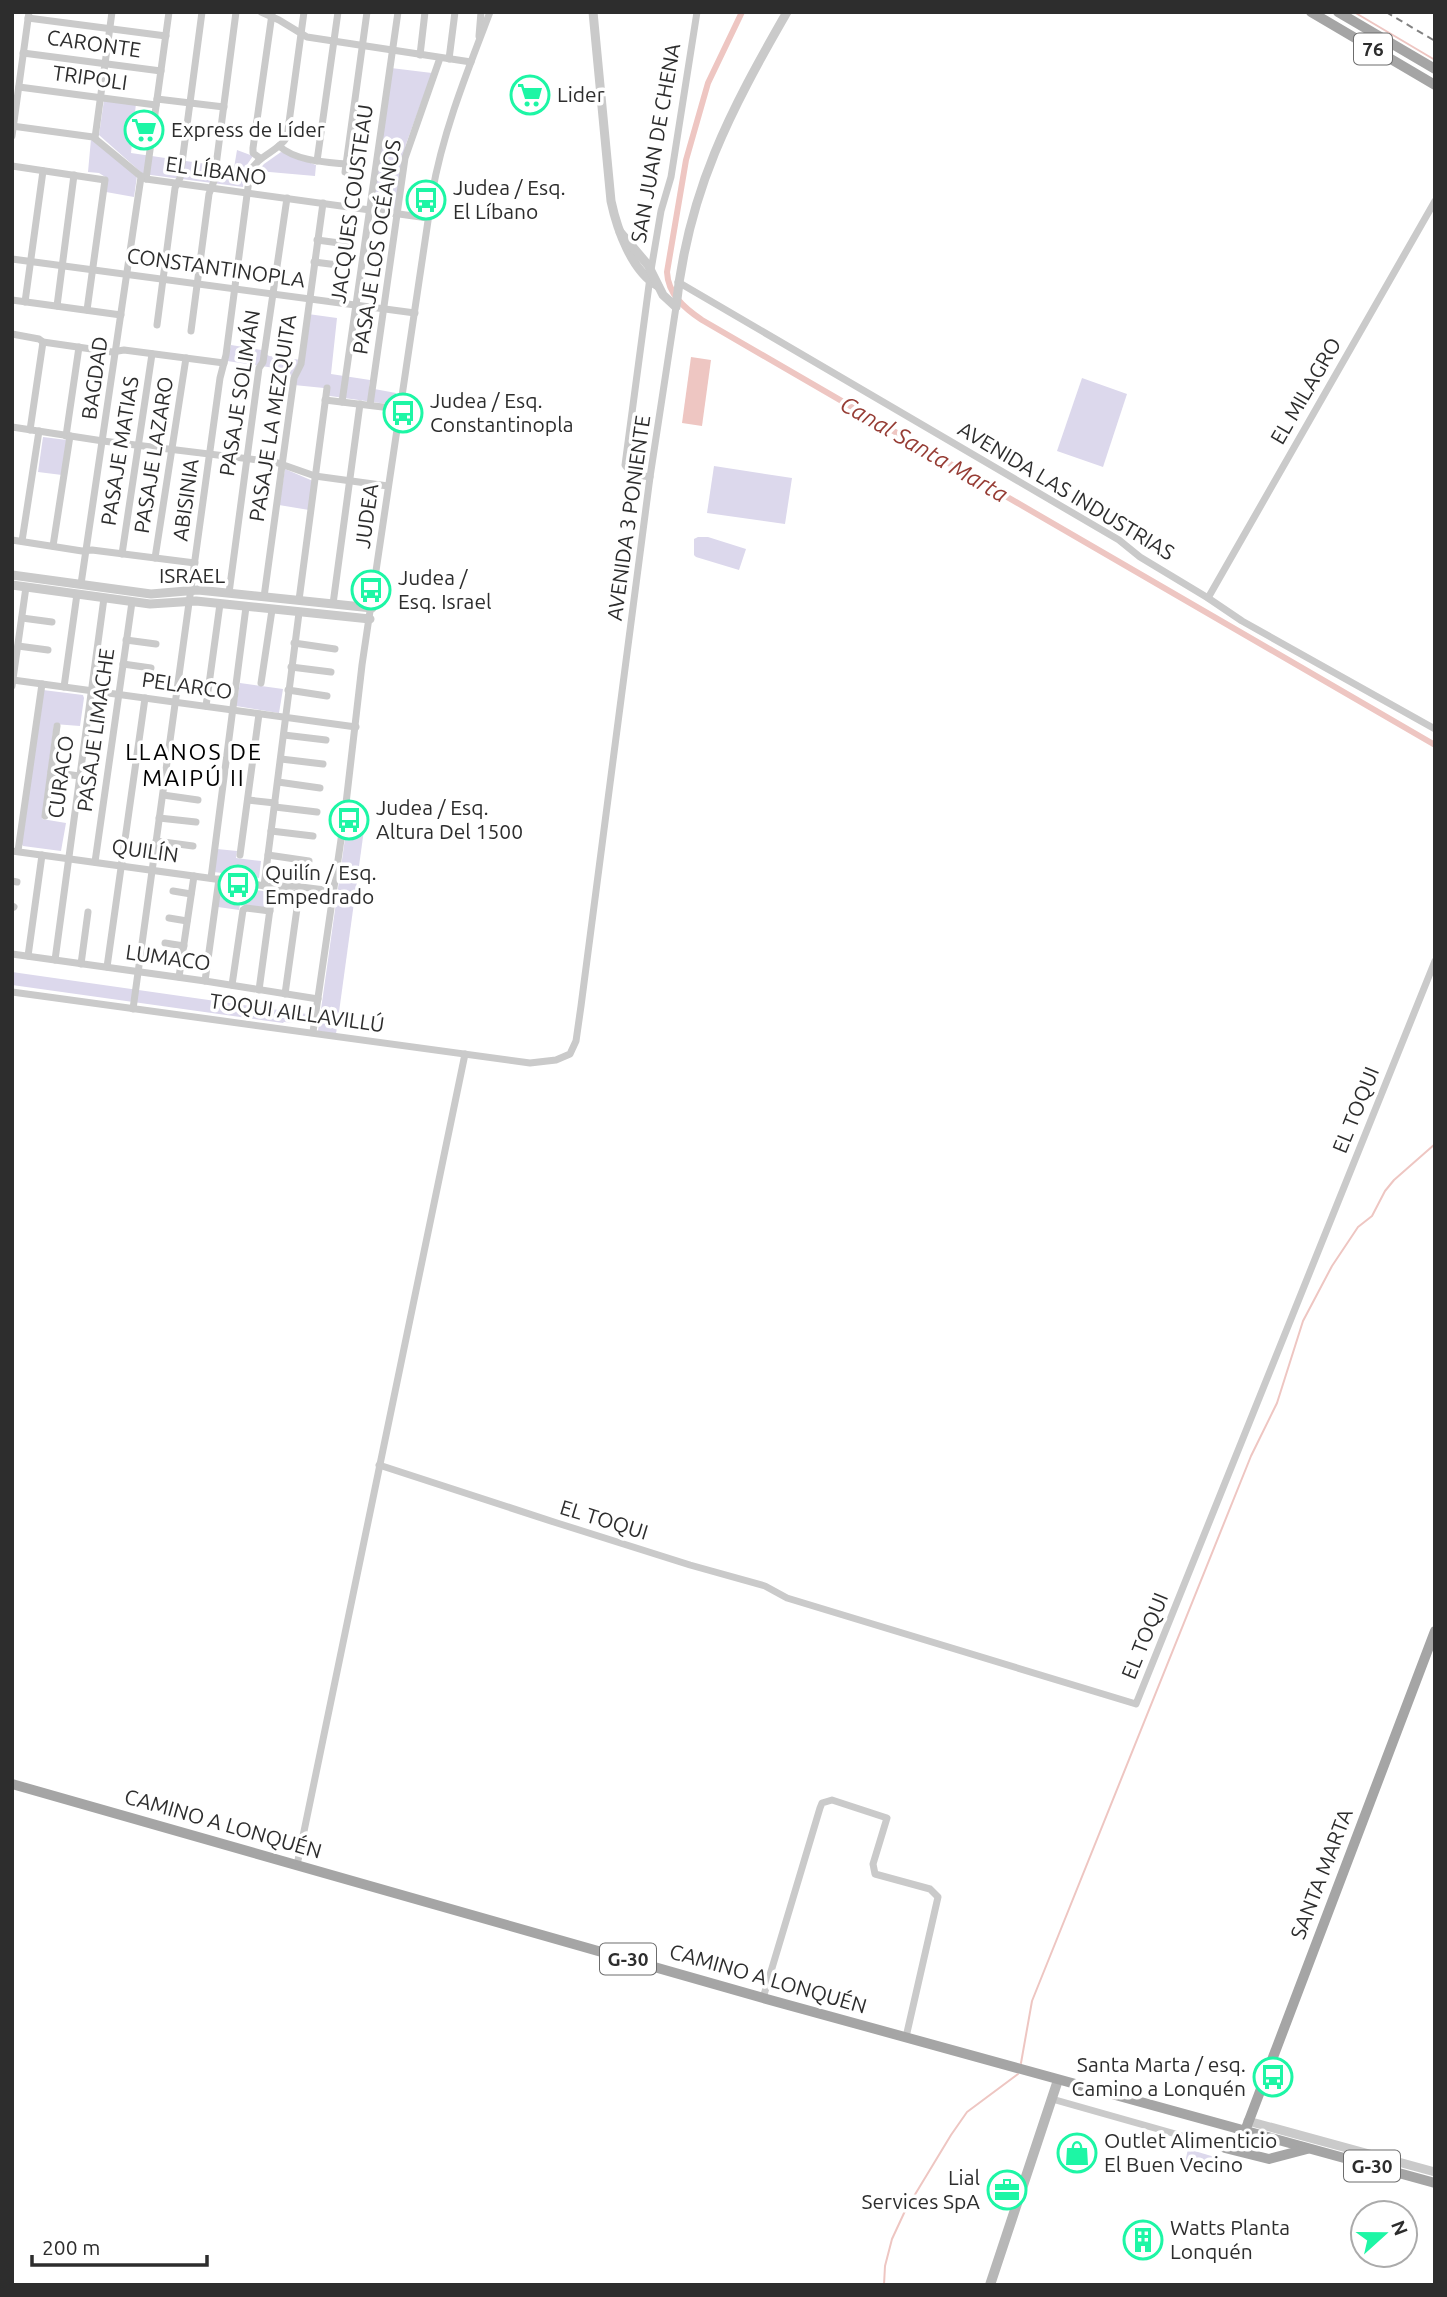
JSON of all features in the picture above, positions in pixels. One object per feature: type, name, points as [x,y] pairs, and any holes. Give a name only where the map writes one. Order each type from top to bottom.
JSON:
[{"type":"main road","name":"76","points":[[1311,12],[1435,85]]},
{"type":"main road","name":"76","points":[[1338,12],[1430,66]]},
{"type":"main road","points":[[1419,75],[1430,66]]},
{"type":"main road","name":"SANTA MARTA","points":[[1246,2126],[1435,1631]]},
{"type":"main road","name":"CAMINO A LONQUÉN","points":[[12,1784],[1058,2080],[1246,2126],[1309,2148],[1435,2183]]},
{"type":"main road","points":[[990,2285],[1058,2080]]},
{"type":"main road","points":[[1225,2148],[1269,2159],[1309,2148]]},
{"type":"street","points":[[13,126],[95,138],[112,12]]},
{"type":"street","name":"BAGDAD","points":[[81,584],[169,12]]},
{"type":"street","points":[[157,325],[202,12]]},
{"type":"street","points":[[191,331],[236,12]]},
{"type":"street","points":[[261,12],[272,14],[307,37],[471,62]]},
{"type":"street","points":[[272,14],[253,148],[253,153],[260,159],[285,142],[304,12]]},
{"type":"street","points":[[317,161],[338,12]]},
{"type":"street","points":[[279,146],[285,151],[345,168],[367,12]]},
{"type":"street","name":"JACQUES COUSTEAU","points":[[342,402],[398,12]]},
{"type":"street","points":[[419,55],[425,12]]},
{"type":"street","name":"PASAJE LOS OCÉANOS","points":[[370,405],[405,158],[444,58],[455,12]]},
{"type":"street","points":[[480,40],[481,12]]},
{"type":"street","name":"JUDEA","points":[[313,1032],[356,727],[362,665],[428,218],[440,154],[490,12]]},
{"type":"street","points":[[593,12],[611,201],[627,249],[668,301],[676,305]]},
{"type":"street","name":"SAN JUAN DE CHENA","points":[[651,270],[661,211],[671,177],[697,12]]},
{"type":"street","name":"AVENIDA 3 PONIENTE","points":[[573,1049],[626,678],[650,477],[677,287],[690,220],[716,148],[743,88],[787,12]]},
{"type":"street","points":[[12,136],[28,15],[166,36]]},
{"type":"street","name":"CARONTE","points":[[12,60],[23,57],[161,71]]},
{"type":"street","name":"TRIPOLI","points":[[19,86],[101,97],[224,107]]},
{"type":"street","name":"EL LÍBANO","points":[[95,138],[144,178],[428,218]]},
{"type":"street","name":"ABISINIA","points":[[133,1009],[251,170],[260,159]]},
{"type":"street","points":[[12,166],[105,180],[87,310]]},
{"type":"street","points":[[25,302],[43,171]]},
{"type":"street","points":[[57,306],[74,175]]},
{"type":"street","name":"PASAJE SOLIMÁN","points":[[229,593],[259,368],[263,362],[287,198]]},
{"type":"street","name":"EL MILAGRO","points":[[1208,597],[1435,201]]},
{"type":"street","name":"PASAJE LA MEZQUITA","points":[[264,597],[293,378],[301,364],[323,203]]},
{"type":"street","points":[[620,232],[651,270],[654,283],[625,465],[632,474],[650,477]]},
{"type":"street","points":[[317,240],[347,244]]},
{"type":"street","name":"CONSTANTINOPLA","points":[[12,259],[415,313]]},
{"type":"street","points":[[314,262],[345,266]]},
{"type":"street","name":"AVENIDA LAS INDUSTRIAS","points":[[677,287],[1009,475],[1119,540],[1140,557],[1208,597],[1242,621],[1435,729]]},
{"type":"street","points":[[12,300],[121,315]]},
{"type":"street","points":[[12,334],[79,347],[224,363]]},
{"type":"street","points":[[22,541],[43,342]]},
{"type":"street","points":[[53,546],[79,347]]},
{"type":"street","name":"PASAJE MATIAS","points":[[122,554],[152,354]]},
{"type":"street","name":"PASAJE LAZARO","points":[[155,558],[186,358]]},
{"type":"street","points":[[299,600],[327,388]]},
{"type":"street","points":[[325,400],[399,409]]},
{"type":"street","points":[[333,604],[360,404]]},
{"type":"street","points":[[12,428],[247,458],[282,464],[315,476],[388,486]]},
{"type":"street","points":[[12,540],[195,563]]},
{"type":"street","name":"ISRAEL","points":[[12,575],[151,594],[191,591],[229,593],[372,608]]},
{"type":"street","name":"ISRAEL","points":[[12,585],[155,605],[190,602],[370,619]]},
{"type":"street","points":[[12,686],[26,587]]},
{"type":"street","points":[[64,687],[77,594]]},
{"type":"street","name":"CURACO","points":[[55,960],[104,598]]},
{"type":"street","name":"PASAJE LIMACHE","points":[[95,862],[132,602]]},
{"type":"street","points":[[206,706],[220,604]]},
{"type":"street","points":[[205,981],[246,607]]},
{"type":"street","points":[[261,683],[272,610]]},
{"type":"street","points":[[264,886],[299,613]]},
{"type":"street","points":[[22,618],[52,622]]},
{"type":"street","points":[[126,640],[156,644]]},
{"type":"street","points":[[294,643],[335,649]]},
{"type":"street","points":[[18,646],[48,650]]},
{"type":"street","points":[[123,664],[151,668]]},
{"type":"street","points":[[291,667],[331,672]]},
{"type":"street","name":"PELARCO","points":[[13,680],[356,727]]},
{"type":"street","points":[[15,851],[41,684]]},
{"type":"street","points":[[288,690],[327,696]]},
{"type":"street","points":[[107,967],[145,698]]},
{"type":"street","points":[[240,855],[259,714]]},
{"type":"street","points":[[45,816],[57,726]]},
{"type":"street","points":[[284,735],[326,740]]},
{"type":"street","points":[[281,759],[323,764]]},
{"type":"street","points":[[51,772],[79,776]]},
{"type":"street","points":[[278,782],[320,788]]},
{"type":"street","points":[[163,795],[198,800]]},
{"type":"street","points":[[248,800],[317,812]]},
{"type":"street","points":[[159,818],[196,822]]},
{"type":"street","points":[[271,831],[313,836]]},
{"type":"street","points":[[156,841],[193,846]]},
{"type":"street","name":"QUILÍN","points":[[15,851],[273,887],[299,894],[333,895]]},
{"type":"street","points":[[28,957],[42,855]]},
{"type":"street","points":[[268,855],[309,860]]},
{"type":"street","points":[[179,977],[194,876]]},
{"type":"street","name":"QUILÍN","points":[[273,887],[293,886],[333,895]]},
{"type":"street","points":[[259,990],[273,887]]},
{"type":"street","points":[[173,891],[191,894]]},
{"type":"street","points":[[285,994],[299,894]]},
{"type":"street","points":[[232,985],[243,910],[246,908],[270,911]]},
{"type":"street","points":[[81,964],[88,912]]},
{"type":"street","points":[[169,918],[187,920]]},
{"type":"street","points":[[165,943],[184,946]]},
{"type":"street","name":"LUMACO","points":[[12,954],[318,999]]},
{"type":"street","name":"EL TOQUI","points":[[379,1465],[623,1544],[765,1586],[787,1598],[1136,1704],[1435,961]]},
{"type":"street","name":"TOQUI AILLAVILLÚ","points":[[12,992],[540,1063],[563,1058],[573,1049]]},
{"type":"street","points":[[297,1864],[465,1054]]},
{"type":"street","points":[[763,1998],[822,1803],[832,1800],[887,1818],[873,1864],[873,1871],[877,1875],[936,1893],[938,1901],[906,2037]]},
{"type":"street","points":[[1052,2099],[1225,2148]]},
{"type":"street","name":"CAMINO A LONQUÉN","points":[[1246,2126],[1435,2172]]},
{"type":"shaded area","points":[[391,68],[432,73],[406,144],[396,211],[371,208]]},
{"type":"shaded area","points":[[104,100],[136,103],[131,153],[234,168],[237,150],[253,156],[246,166],[243,187],[143,174],[99,135]]},
{"type":"shaded area","points":[[91,139],[137,176],[134,197],[106,192],[107,178],[99,173],[88,172]]},
{"type":"shaded area","points":[[281,152],[316,165],[315,176],[258,171]]},
{"type":"shaded area","points":[[308,314],[337,318],[331,374],[370,380],[369,388],[396,393],[394,405],[323,395],[324,388],[294,385],[289,370],[227,361],[231,345],[262,350],[269,356],[302,360]]},
{"type":"shaded area","points":[[691,357],[711,360],[702,426],[682,423]]},
{"type":"shaded area","points":[[1082,378],[1127,394],[1103,467],[1057,451]]},
{"type":"shaded area","points":[[43,437],[67,440],[62,475],[38,472]]},
{"type":"shaded area","points":[[714,466],[792,478],[785,524],[707,513]]},
{"type":"shaded area","points":[[285,469],[313,481],[309,510],[279,505]]},
{"type":"shaded area","points":[[708,537],[746,549],[739,570],[696,557],[694,539]]},
{"type":"shaded area","points":[[240,683],[283,689],[279,713],[236,706]]},
{"type":"shaded area","points":[[43,690],[83,695],[84,698],[80,726],[54,724],[42,819],[66,823],[61,851],[23,846],[21,843]]},
{"type":"shaded area","points":[[349,810],[366,815],[336,1034],[318,1031]]},
{"type":"shaded area","points":[[217,849],[237,851],[236,858],[261,861],[259,878],[214,872]]},
{"type":"shaded area","points":[[221,885],[270,892],[268,909],[240,905],[239,910],[218,907]]},
{"type":"shaded area","points":[[12,972],[307,1014],[306,1024],[12,985]]},
{"type":"shaded area","points":[[1188,2149],[1218,2158],[1214,2175],[1184,2167]]},
{"type":"waterway","name":"Canal Santa Marta","points":[[742,12],[708,83],[686,160],[667,272],[670,287],[683,305],[702,320],[1435,745]]},
{"type":"waterway","points":[[1354,12],[1435,60]]},
{"type":"waterway","points":[[1021,2063],[1032,2001],[1251,1456],[1277,1403],[1303,1321],[1332,1266],[1358,1227],[1372,1216],[1394,1180],[1435,1144]]},
{"type":"waterway","points":[[884,2285],[885,2266],[892,2239],[905,2211],[951,2135],[967,2112],[1018,2074]]},
{"type":"railway","points":[[1386,12],[1435,41]]},
{"type":"place","name":"Lider","points":[[530,95]]},
{"type":"place","name":"Express de Líder","points":[[144,130]]},
{"type":"place","name":"Judea / Esq. El Líbano","points":[[426,200]]},
{"type":"place","name":"Judea / Esq. Constantinopla","points":[[403,413]]},
{"type":"place","name":"Judea / Esq. Israel","points":[[371,590]]},
{"type":"place","name":"Judea / Esq. Altura Del 1500","points":[[349,820]]},
{"type":"place","name":"Quilín / Esq. Empedrado","points":[[238,885]]},
{"type":"place","name":"Santa Marta / esq. Camino a Lonquén","points":[[1273,2077]]},
{"type":"place","name":"Outlet Alimenticio El Buen Vecino","points":[[1077,2153]]},
{"type":"place","name":"Lial Services SpA","points":[[1007,2190]]},
{"type":"place","name":"Watts Planta Lonquén","points":[[1143,2240]]},
{"type":"district","name":"LLANOS DE MAIPÚ II","points":[[194,765]]}]
